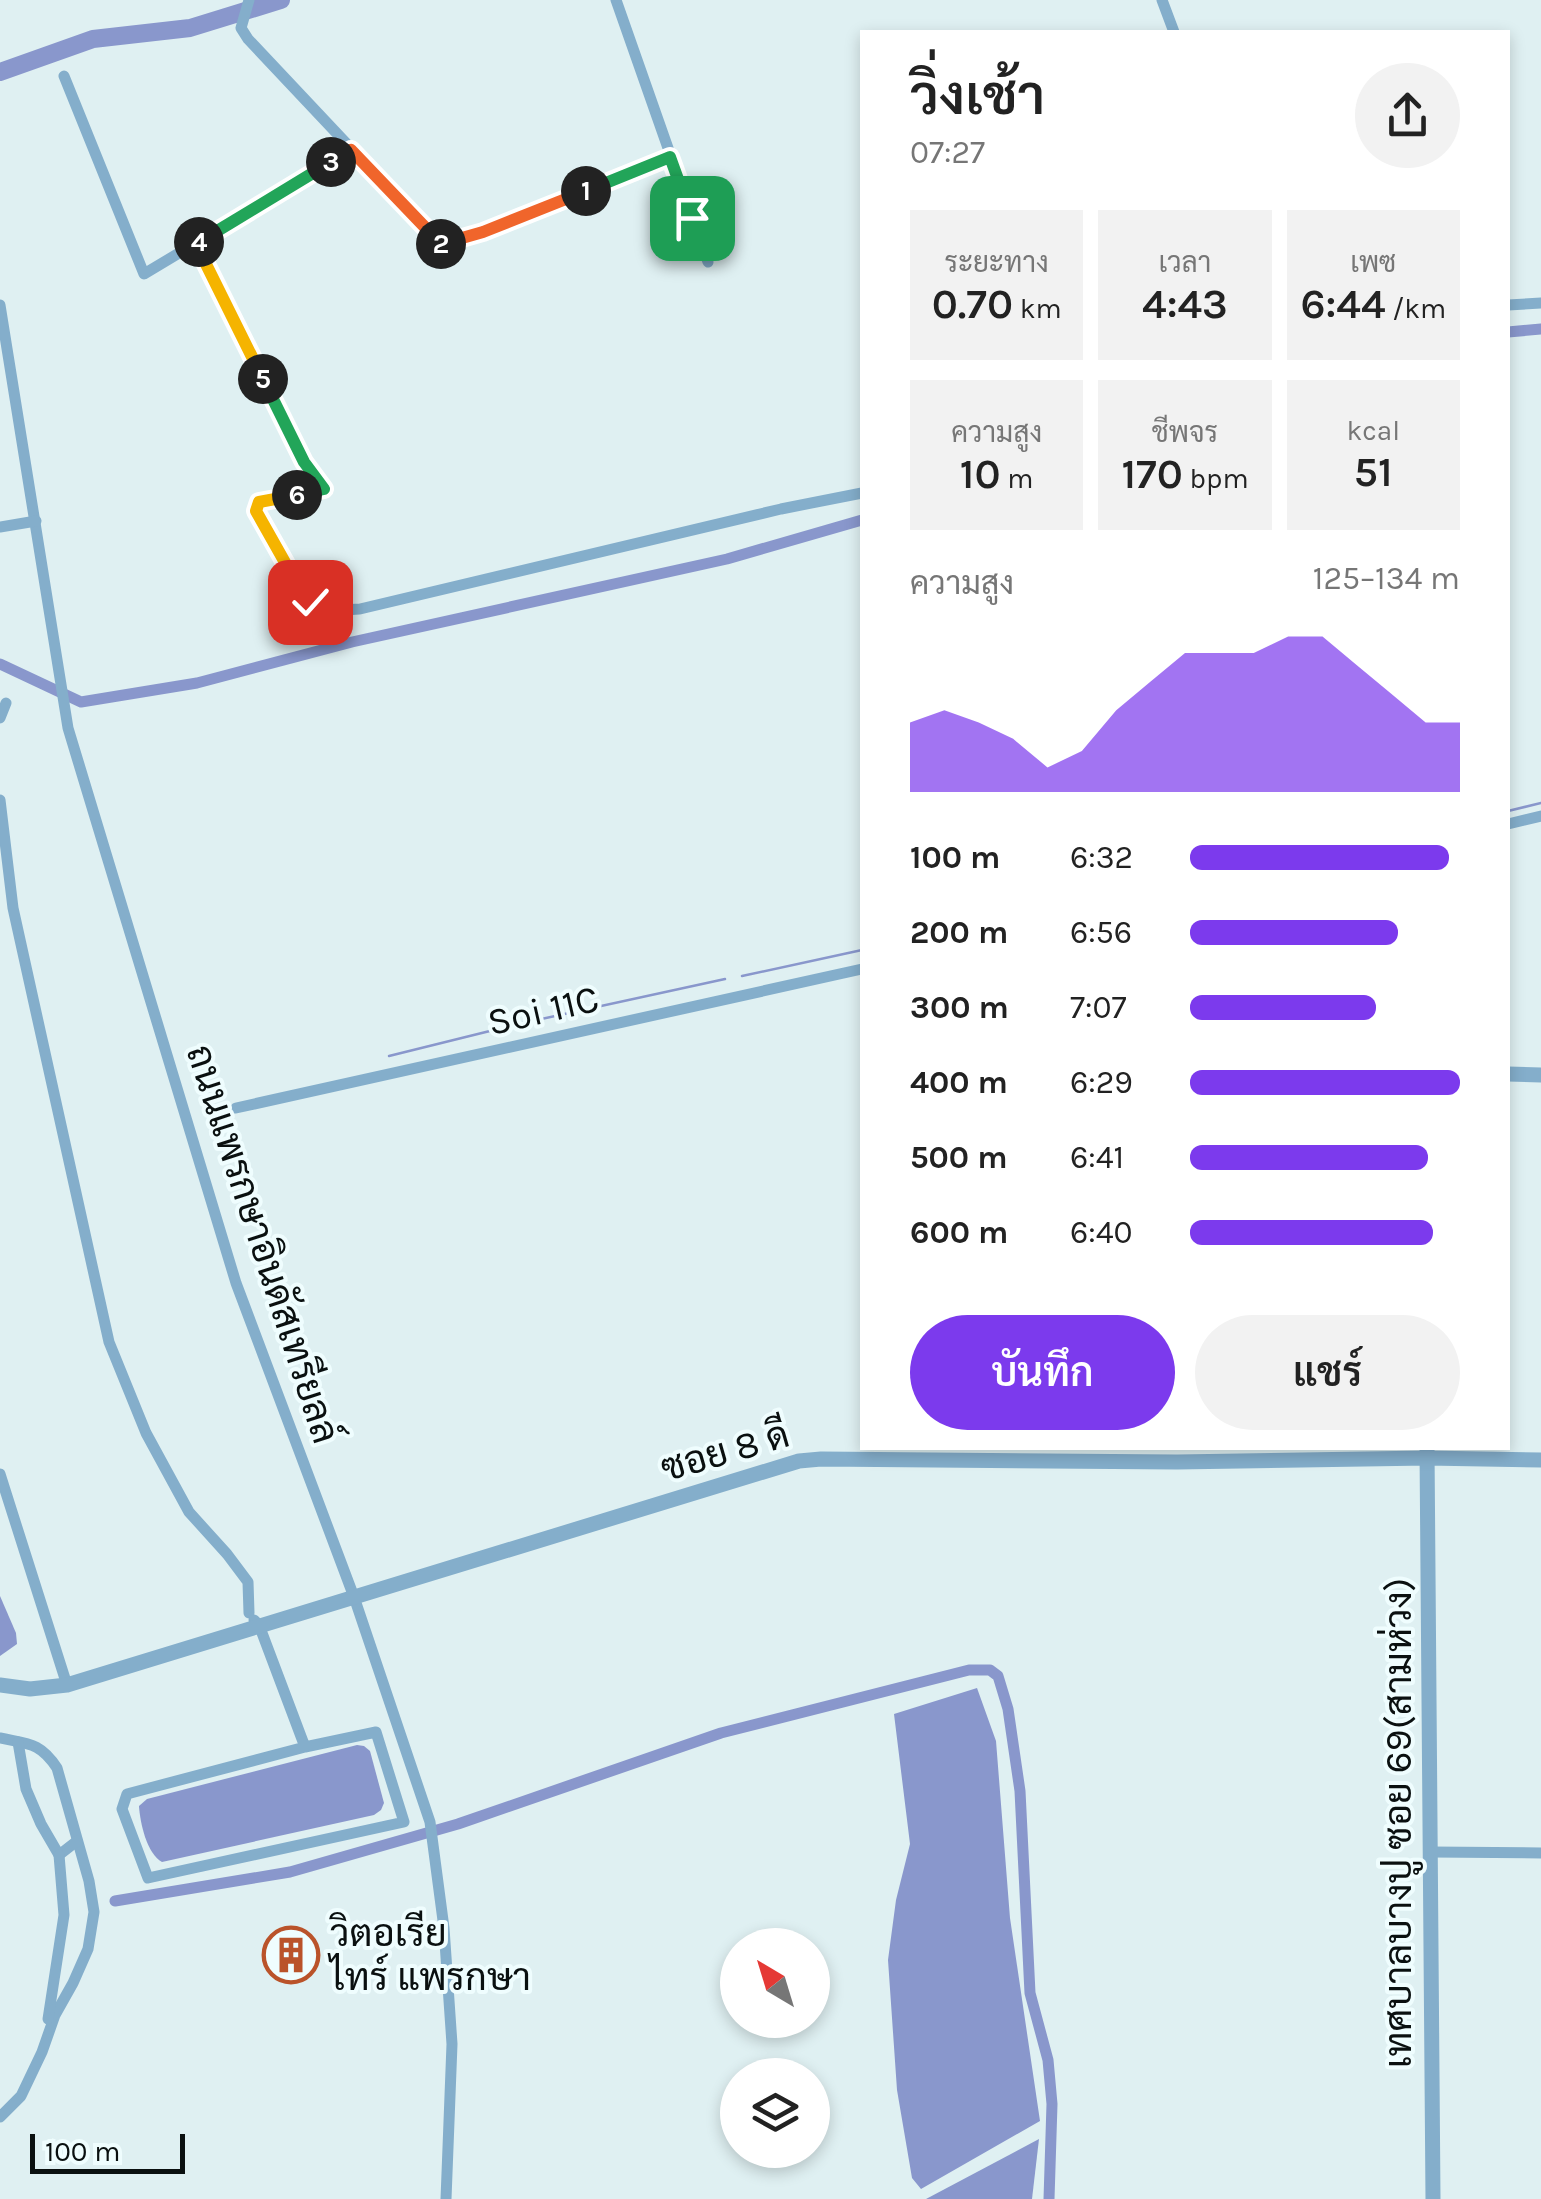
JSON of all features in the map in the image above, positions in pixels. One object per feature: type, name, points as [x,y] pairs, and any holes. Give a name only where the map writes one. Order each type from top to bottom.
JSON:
[{"type":"street","points":[[249,0],[242,28],[254,47],[442,245],[670,157]]},
{"type":"street","points":[[616,0],[708,262]]},
{"type":"street","points":[[1162,0],[1173,30]]},
{"type":"street","points":[[64,76],[144,274],[351,150]]},
{"type":"street","points":[[196,244],[288,432],[324,489],[259,502],[256,511],[300,589],[323,610],[360,609],[860,493]]},
{"type":"street","points":[[1510,305],[1541,303]]},
{"type":"street","name":"ถนนแพรกษาอินดัสเทรียลล์","points":[[0,305],[67,720],[236,1283],[354,1597],[430,1822],[444,1928],[452,2044],[446,2199]]},
{"type":"street","points":[[0,527],[36,520]]},
{"type":"street","points":[[0,718],[6,703]]},
{"type":"street","points":[[0,800],[13,908],[109,1342],[146,1433],[189,1512],[248,1582],[254,1619],[305,1746]]},
{"type":"street","points":[[1510,824],[1541,816]]},
{"type":"street","name":"Soi 11C","points":[[236,1108],[860,969]]},
{"type":"street","points":[[1510,1074],[1541,1075]]},
{"type":"street","name":"ซอย 8 ดี","points":[[0,1686],[67,1685],[254,1619],[354,1597],[810,1459],[1178,1462],[1427,1453],[1541,1460]]},
{"type":"street","name":"เทศบาลบางปู ซอย 69(สามห่วง)","points":[[1427,1453],[1433,2199]]},
{"type":"street","points":[[0,1474],[67,1685]]},
{"type":"street","points":[[376,1732],[404,1822],[148,1878],[122,1809],[127,1794],[305,1746],[376,1732]]},
{"type":"street","points":[[0,1738],[34,1745],[46,1752],[57,1768],[94,1912],[88,1949],[55,2015],[42,2052],[21,2096],[0,2118]]},
{"type":"street","points":[[18,1742],[26,1789],[58,1855],[64,1915],[42,2052]]},
{"type":"street","points":[[58,1855],[77,1841]]},
{"type":"street","points":[[1431,1852],[1541,1852]]},
{"type":"water","points":[[0,1596],[17,1644],[0,1656]]},
{"type":"water","points":[[977,1688],[996,1741],[1010,1918],[1040,2121],[921,2189],[912,2178],[897,2090],[888,1960],[896,1900],[910,1844],[894,1714]]},
{"type":"water","points":[[357,1745],[370,1751],[384,1803],[374,1815],[162,1862],[148,1845],[139,1806],[147,1799]]},
{"type":"water","points":[[1039,2139],[1032,2199],[926,2199]]},
{"type":"waterway","points":[[0,72],[93,39],[190,28],[281,0]]},
{"type":"waterway","points":[[1510,332],[1541,329]]},
{"type":"waterway","points":[[0,664],[81,702],[197,683],[352,642],[727,559],[860,521]]},
{"type":"waterway","points":[[1510,811],[1541,803]]},
{"type":"waterway","points":[[742,976],[860,950]]},
{"type":"waterway","points":[[523,1023],[725,979]]},
{"type":"waterway","points":[[389,1056],[506,1027]]},
{"type":"waterway","points":[[115,1901],[290,1872],[458,1824],[721,1733],[969,1670],[990,1670],[998,1676],[1008,1709],[1020,1791],[1030,1993],[1048,2060],[1052,2104],[1049,2199]]},
{"type":"place","name":"วิตอเรีย ไทร์ แพรกษา","points":[[291,1955]]},
{"type":"route","points":[[310,602],[256,511],[259,502],[324,489],[288,432],[196,244],[351,150],[442,245],[670,157],[692,218]]}]
